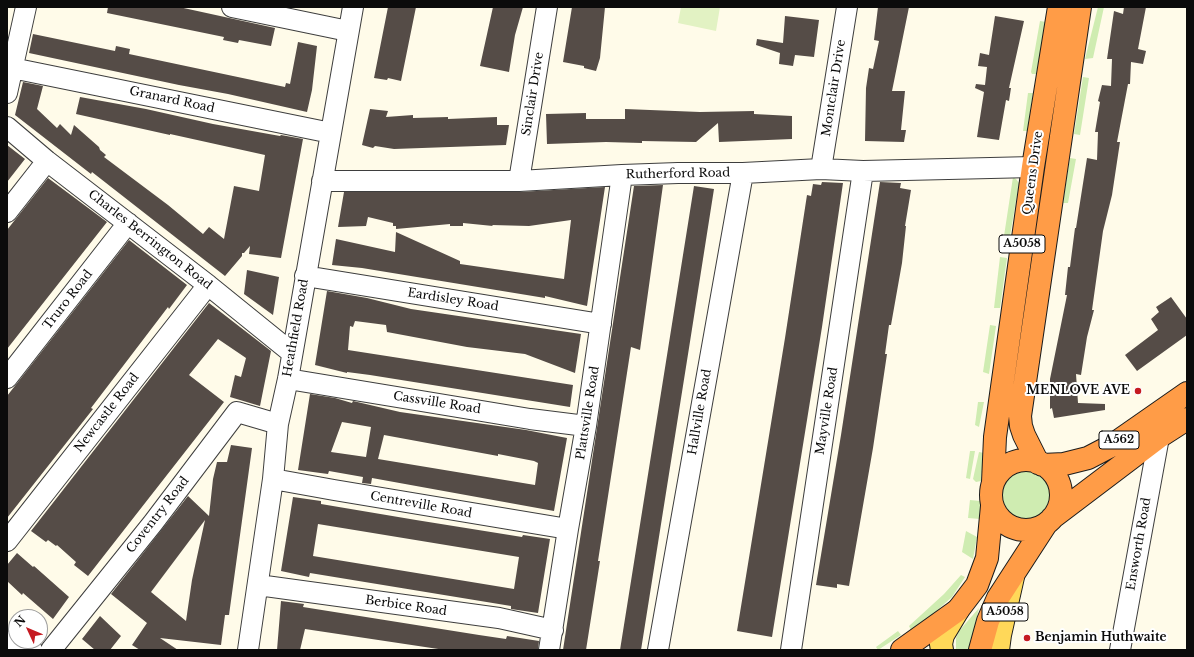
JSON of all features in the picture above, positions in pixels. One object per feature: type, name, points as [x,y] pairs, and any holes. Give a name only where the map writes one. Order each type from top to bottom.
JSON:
[{"type":"highway","name":"Queens Drive","points":[[993,482],[995,437],[1033,167],[1059,7]]},
{"type":"highway","name":"Queens Drive","points":[[1040,464],[1024,435],[1020,416],[1080,7]]},
{"type":"highway","name":"A562","points":[[993,482],[999,473],[1007,466],[1017,462],[1027,461],[1040,464],[1064,464],[1088,458],[1111,446],[1187,393]]},
{"type":"highway","name":"A562","points":[[992,506],[997,516],[1014,528],[1025,530],[1036,529],[1049,521],[1159,437],[1187,419]]},
{"type":"highway","name":"A562","points":[[980,650],[988,621],[998,598],[1058,508],[1060,488],[1056,478],[1050,470],[1040,464]]},
{"type":"highway","points":[[902,650],[958,610],[977,586],[987,558],[993,482]]},
{"type":"main road","name":"A5058","points":[[998,650],[1000,634],[1014,574]]},
{"type":"main road","points":[[942,650],[941,644],[943,635],[958,610]]},
{"type":"street","points":[[7,93],[26,7]]},
{"type":"street","points":[[232,7],[348,31]]},
{"type":"street","name":"Heathfield Road","points":[[248,650],[274,479],[278,424],[288,379],[353,7]]},
{"type":"street","name":"Sinclair Drive","points":[[519,180],[547,7]]},
{"type":"street","name":"Montclair Drive","points":[[821,169],[848,7]]},
{"type":"street","name":"Granard Road","points":[[12,68],[331,133]]},
{"type":"street","name":"Charles Berrington Road","points":[[7,127],[47,162],[208,285],[292,353]]},
{"type":"street","points":[[7,212],[47,162]]},
{"type":"street","name":"Rutherford Road","points":[[322,181],[519,180],[622,175],[743,173],[821,169],[863,172],[1033,167]]},
{"type":"street","name":"Mayville Road","points":[[790,650],[863,172]]},
{"type":"street","name":"Hallville Road","points":[[658,650],[743,173]]},
{"type":"street","name":"Plattsville Road","points":[[550,650],[568,529],[586,426],[622,175]]},
{"type":"street","name":"Truro Road","points":[[7,378],[128,223]]},
{"type":"street","name":"Eardisley Road","points":[[305,276],[601,324]]},
{"type":"street","name":"Newcastle Road","points":[[7,541],[208,285]]},
{"type":"street","name":"Cassville Road","points":[[288,379],[586,426]]},
{"type":"street","name":"Coventry Road","points":[[51,650],[153,523],[237,412],[278,424]]},
{"type":"street","name":"Ensworth Road","points":[[1120,650],[1159,437]]},
{"type":"street","name":"Centreville Road","points":[[274,479],[568,529]]},
{"type":"street","name":"Berbice Road","points":[[258,585],[499,618],[552,630]]},
{"type":"green space","points":[[681,7],[720,7],[716,31],[678,23]]},
{"type":"green space","points":[[1098,7],[1104,7],[1093,58],[1085,59]]},
{"type":"green space","points":[[1040,21],[1046,22],[1036,74],[1032,74],[1031,72]]},
{"type":"green space","points":[[1083,77],[1089,78],[1080,135],[1074,134]]},
{"type":"green space","points":[[1028,93],[1033,93],[1027,131],[1023,131]]},
{"type":"green space","points":[[1070,158],[1076,159],[1068,203],[1063,203]]},
{"type":"green space","points":[[1013,177],[1019,183],[1010,236],[1004,236]]},
{"type":"green space","points":[[1000,257],[1007,258],[1000,308],[994,308]]},
{"type":"green space","points":[[990,325],[996,326],[989,374],[983,372]]},
{"type":"green space","points":[[978,402],[984,402],[979,427],[975,425]]},
{"type":"green space","points":[[970,451],[975,451],[970,479],[966,478]]},
{"type":"green space","points":[[979,452],[984,453],[981,481],[976,482],[973,479]]},
{"type":"green space","points":[[1027,470],[1037,472],[1046,478],[1052,487],[1054,497],[1052,507],[1046,516],[1037,522],[1027,524],[1017,522],[1008,516],[1002,507],[1000,497],[1002,487],[1008,478],[1017,472]]},
{"type":"green space","points":[[970,500],[980,501],[980,519],[968,518]]},
{"type":"green space","points":[[966,531],[977,537],[973,559],[962,552]]},
{"type":"green space","points":[[961,575],[965,577],[952,597],[933,614],[911,630],[909,626],[944,594]]},
{"type":"green space","points":[[979,608],[969,650],[956,650],[956,638],[959,631]]},
{"type":"green space","points":[[898,631],[901,635],[878,650],[876,647]]},
{"type":"building","points":[[108,7],[179,7],[275,28],[271,46],[239,40],[238,43],[223,40],[224,37],[107,13]]},
{"type":"building","points":[[388,7],[416,7],[401,81],[388,78],[387,80],[374,78]]},
{"type":"building","points":[[493,7],[523,7],[515,35],[509,72],[480,66]]},
{"type":"building","points":[[572,7],[605,7],[600,58],[596,71],[584,68],[584,66],[563,62]]},
{"type":"building","points":[[878,7],[909,7],[892,91],[905,91],[901,130],[906,130],[904,142],[865,141],[866,88],[869,68],[873,69],[879,41],[874,40]]},
{"type":"building","points":[[1124,7],[1146,7],[1138,49],[1146,51],[1143,64],[1131,62],[1130,84],[1128,84],[1117,142],[1120,142],[1112,195],[1103,231],[1092,310],[1094,310],[1087,337],[1081,375],[1076,374],[1078,403],[1105,404],[1105,410],[1054,418],[1052,408],[1050,409],[1050,379],[1067,295],[1065,295],[1068,267],[1070,267],[1087,158],[1097,160],[1098,132],[1095,132],[1100,102],[1098,101],[1102,85],[1111,86],[1112,59],[1107,59],[1114,11],[1123,14]]},
{"type":"building","points":[[785,16],[819,20],[814,57],[795,55],[793,66],[779,64],[780,53],[756,45],[757,39],[783,43]]},
{"type":"building","points":[[995,16],[1024,21],[1009,88],[1011,88],[1009,101],[1006,100],[999,140],[977,137],[984,92],[975,88],[976,84],[985,85],[987,67],[978,66],[980,53],[989,55]]},
{"type":"building","points":[[33,34],[115,51],[116,46],[130,49],[129,54],[285,87],[286,83],[290,84],[298,42],[317,46],[312,90],[307,112],[228,94],[29,53]]},
{"type":"building","points":[[23,82],[43,86],[37,109],[57,128],[60,124],[71,135],[74,125],[99,147],[100,150],[106,155],[104,157],[168,205],[203,234],[209,227],[224,239],[234,186],[259,191],[265,155],[76,114],[80,97],[146,109],[213,124],[303,139],[281,258],[249,254],[250,246],[244,253],[242,253],[242,256],[225,276],[92,172],[91,174],[15,115]]},
{"type":"building","points":[[370,109],[388,111],[386,117],[413,115],[413,118],[448,117],[448,119],[497,117],[497,125],[509,125],[506,145],[394,149],[375,146],[373,148],[362,145]]},
{"type":"building","points":[[625,109],[700,112],[754,111],[754,114],[792,116],[792,139],[719,142],[718,123],[696,142],[642,141],[642,143],[606,142],[547,144],[546,114],[586,113],[586,119],[625,119]]},
{"type":"building","points":[[7,145],[25,159],[7,182]]},
{"type":"building","points":[[48,178],[107,222],[7,349],[7,230]]},
{"type":"building","points":[[822,182],[843,183],[822,327],[772,637],[737,631],[807,195],[811,196],[813,184],[821,185]]},
{"type":"building","points":[[880,182],[901,183],[900,188],[911,190],[905,226],[902,263],[891,325],[889,325],[885,354],[887,354],[873,448],[849,586],[837,584],[837,588],[816,585]]},
{"type":"building","points":[[663,185],[640,350],[631,347],[598,561],[600,561],[586,650],[563,650],[634,186]]},
{"type":"building","points":[[694,186],[714,189],[641,650],[620,650]]},
{"type":"building","points":[[605,187],[587,306],[545,296],[545,298],[362,268],[332,265],[336,239],[395,252],[396,232],[460,261],[460,264],[564,279],[571,220],[529,226],[492,225],[493,226],[463,223],[463,226],[450,226],[450,224],[396,229],[396,226],[393,226],[393,223],[368,217],[366,226],[338,227],[344,192],[519,192]]},
{"type":"building","points":[[129,240],[187,285],[169,309],[168,307],[91,408],[93,409],[7,518],[7,396]]},
{"type":"building","points":[[247,270],[279,277],[273,315],[244,294]]},
{"type":"building","points":[[327,291],[367,298],[411,309],[581,334],[575,373],[525,354],[467,347],[387,332],[386,325],[355,321],[353,327],[350,326],[348,350],[573,385],[570,407],[370,375],[347,373],[315,365]]},
{"type":"building","points":[[1171,297],[1187,319],[1187,335],[1137,371],[1125,355],[1158,330],[1151,319],[1159,312],[1156,307]]},
{"type":"building","points":[[209,303],[271,351],[260,406],[230,397],[235,375],[241,377],[246,358],[218,339],[189,375],[224,402],[88,576],[74,565],[76,562],[57,545],[56,546],[48,540],[46,542],[31,531]]},
{"type":"building","points":[[310,394],[335,398],[352,403],[353,401],[400,412],[526,430],[567,438],[554,511],[372,478],[371,484],[362,483],[363,477],[329,471],[328,474],[298,470]],"holes":[[[342,422],[371,427],[366,457],[331,452]],[[384,435],[498,456],[498,454],[534,461],[538,463],[535,485],[378,459]]]},
{"type":"building","points":[[231,445],[252,448],[229,615],[225,615],[221,645],[160,638],[178,650],[140,650],[132,645],[147,623],[111,594],[188,496],[209,516],[213,479],[217,462],[227,462]],"holes":[[[205,520],[192,580],[186,621],[151,592]]]},
{"type":"building","points":[[293,497],[321,501],[321,504],[416,520],[522,537],[523,535],[550,539],[538,613],[511,609],[511,606],[310,573],[309,577],[281,571]],"holes":[[[318,524],[519,557],[514,589],[313,556]]]},
{"type":"building","points":[[17,553],[69,597],[53,619],[48,615],[48,609],[41,609],[23,593],[22,595],[7,581],[7,565]]},
{"type":"building","points":[[281,601],[304,604],[303,607],[479,635],[506,639],[507,636],[539,641],[538,650],[445,650],[305,629],[300,650],[277,650]]},
{"type":"building","points":[[100,616],[121,636],[110,650],[95,650],[82,639]]},
{"type":"place","name":"MENLOVE AVE","points":[[1138,391]]},
{"type":"place","name":"Benjamin Huthwaite","points":[[1027,638]]}]
